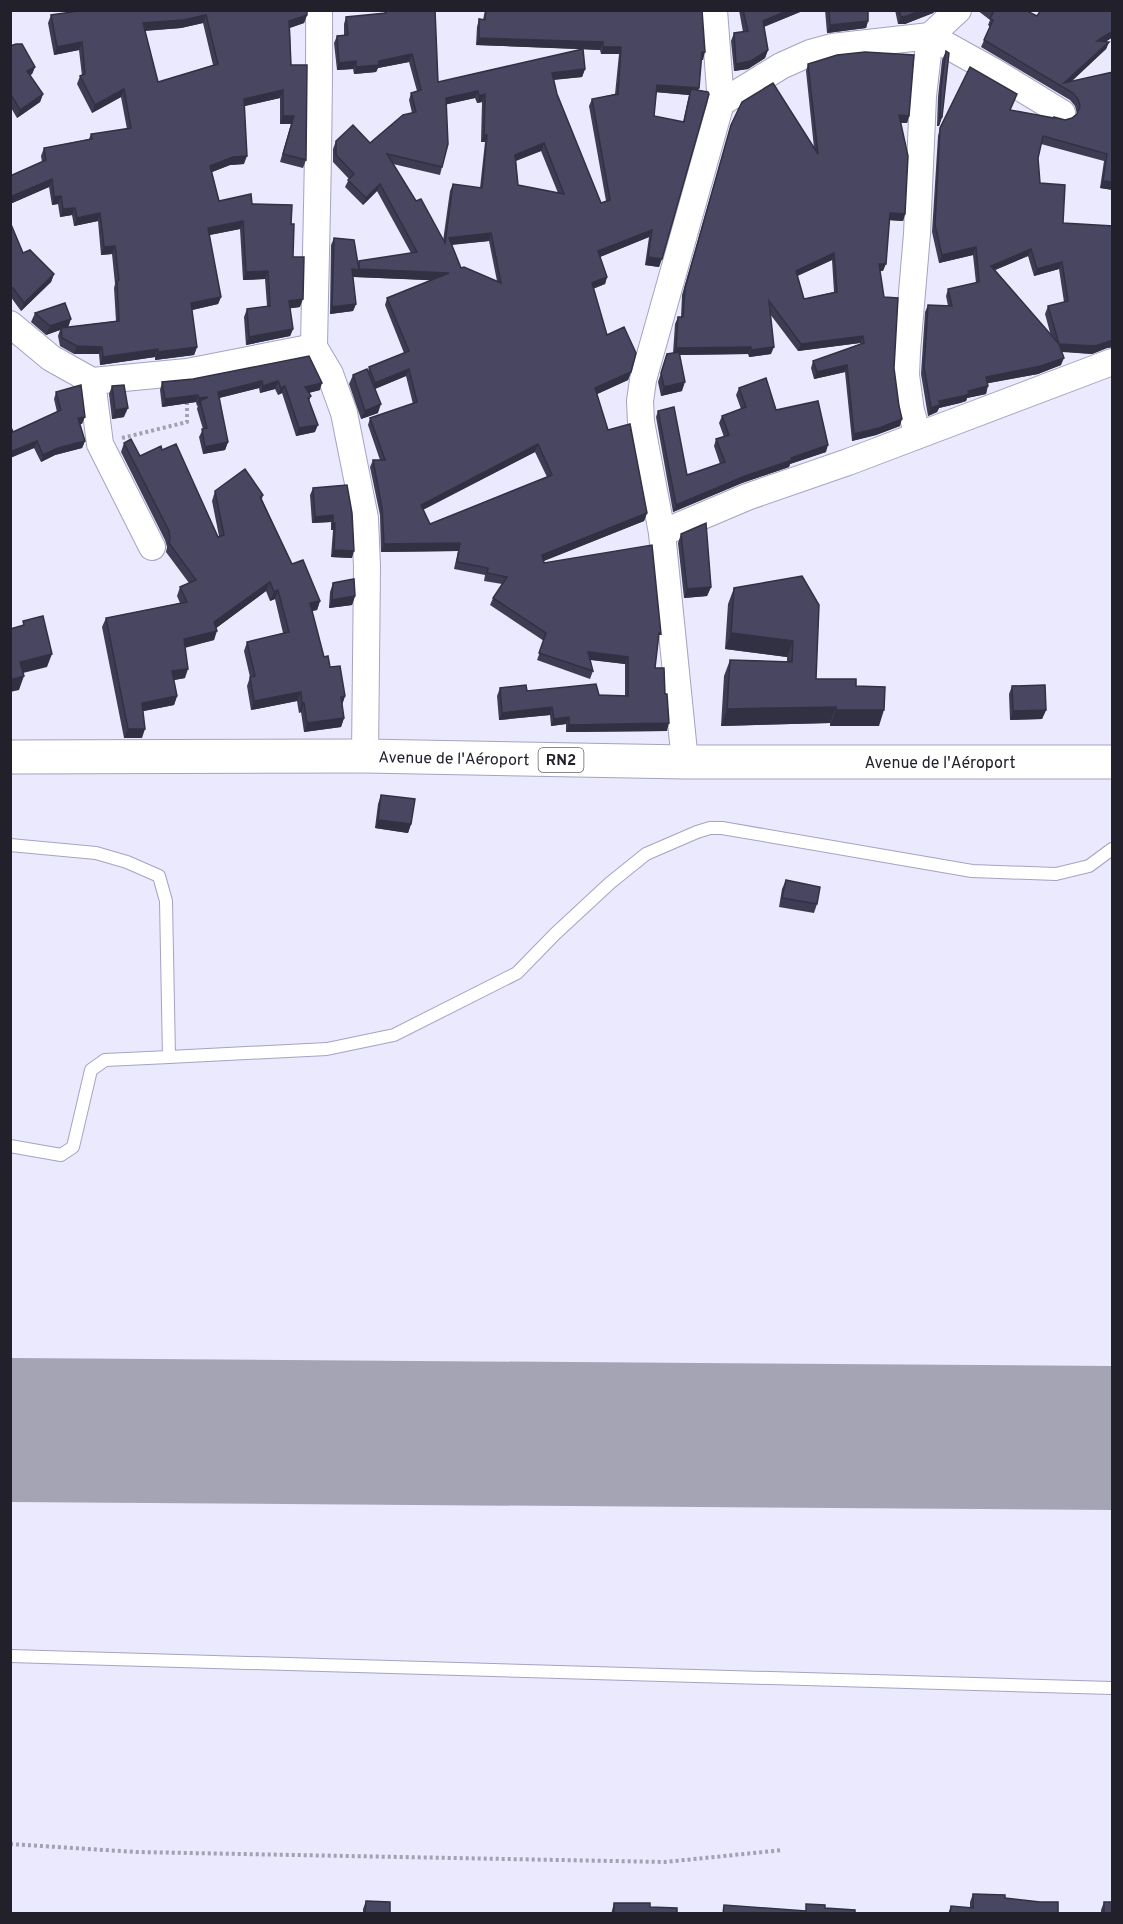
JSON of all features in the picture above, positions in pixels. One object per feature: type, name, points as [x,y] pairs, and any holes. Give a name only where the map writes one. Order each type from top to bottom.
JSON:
[{"type":"highway","name":"Avenue de l'Aéroport","points":[[10,757],[365,756],[685,762],[1113,762]]},
{"type":"street","points":[[319,10],[320,79],[314,347],[330,374],[344,413],[365,518],[367,567],[365,756]]},
{"type":"street","points":[[685,762],[662,533],[641,422],[640,401],[643,380],[721,103],[714,10]]},
{"type":"street","points":[[918,435],[911,411],[906,375],[917,234],[923,96],[930,36],[958,10]]},
{"type":"street","points":[[721,103],[782,66],[810,53],[832,47],[930,36],[1062,113]]},
{"type":"street","points":[[10,324],[51,358],[92,381],[187,372],[314,347]]},
{"type":"street","points":[[662,533],[747,497],[1113,362]]},
{"type":"street","points":[[92,381],[100,444],[152,547]]},
{"type":"lane","points":[[10,1146],[61,1155],[73,1147],[91,1070],[105,1060],[327,1049],[394,1035],[517,973],[610,883],[646,854],[710,828],[722,828],[972,871],[1056,874],[1089,866],[1113,849]]},
{"type":"lane","points":[[10,845],[96,853],[127,862],[159,876],[166,901],[169,1057]]},
{"type":"lane","points":[[10,1656],[1113,1688]]},
{"type":"path","points":[[100,444],[187,422],[187,372]]},
{"type":"path","points":[[10,1844],[136,1852],[665,1862],[783,1850]]},
{"type":"building","points":[[86,10],[307,10],[307,15],[289,21],[291,65],[307,65],[306,160],[283,154],[294,116],[283,116],[283,90],[244,99],[247,156],[233,157],[210,166],[219,201],[251,194],[252,204],[292,205],[293,257],[304,257],[303,299],[289,301],[293,329],[249,337],[247,309],[270,306],[268,271],[246,272],[243,221],[208,228],[221,297],[191,303],[197,347],[158,352],[158,349],[103,357],[102,347],[77,346],[62,338],[61,328],[119,321],[117,281],[119,280],[115,246],[104,247],[100,213],[77,218],[75,208],[63,209],[61,196],[54,197],[52,179],[10,197],[10,176],[46,160],[44,148],[92,139],[91,134],[131,128],[124,89],[95,105],[80,76],[85,74],[82,42],[57,47],[51,15]],"holes":[[[206,15],[218,64],[158,82],[143,23],[183,20]]]},
{"type":"building","points":[[386,10],[435,10],[438,82],[583,49],[585,69],[552,73],[557,94],[601,203],[610,200],[592,99],[618,94],[621,47],[603,47],[603,42],[479,38],[479,19],[485,20],[486,10],[702,10],[705,52],[702,52],[699,88],[657,85],[654,116],[684,122],[691,89],[709,94],[662,259],[648,257],[652,230],[598,251],[607,277],[592,283],[607,335],[624,327],[636,353],[631,372],[595,388],[608,430],[630,424],[647,513],[542,555],[544,563],[652,545],[661,634],[659,633],[655,668],[664,668],[669,723],[569,725],[569,717],[554,719],[552,707],[502,713],[500,688],[526,685],[527,691],[596,684],[599,695],[628,696],[628,657],[588,652],[593,671],[539,653],[546,633],[493,598],[507,577],[487,573],[488,568],[457,562],[460,543],[384,544],[382,508],[373,460],[385,460],[370,418],[417,402],[409,369],[375,383],[369,367],[409,351],[387,298],[449,273],[359,269],[359,261],[417,252],[380,184],[366,198],[348,180],[354,174],[336,155],[336,141],[353,125],[370,143],[403,115],[416,112],[411,93],[421,90],[412,54],[379,61],[379,65],[356,67],[356,61],[339,63],[337,36],[348,35],[346,17],[386,13]],"holes":[[[478,91],[479,96],[485,94],[484,135],[487,135],[482,188],[453,184],[445,243],[421,199],[416,201],[387,154],[442,167],[448,144],[446,98]],[[544,143],[564,194],[518,185],[515,155]],[[491,233],[501,283],[464,267],[461,268],[449,238]],[[538,444],[552,475],[430,524],[421,505]]]},
{"type":"building","points":[[743,10],[789,10],[763,21],[768,50],[751,61],[736,64],[734,33],[748,31]]},
{"type":"building","points":[[829,10],[868,10],[868,21],[830,25]]},
{"type":"building","points":[[899,10],[922,10],[901,17]]},
{"type":"building","points":[[990,10],[1025,10],[1037,16],[1041,10],[1113,10],[1113,31],[1097,41],[1109,42],[1064,83],[1113,72],[1113,182],[1103,181],[1107,154],[1043,136],[1038,158],[1040,183],[1065,185],[1063,223],[1113,226],[1113,340],[1095,346],[1059,344],[1064,358],[1041,366],[986,377],[988,386],[968,391],[969,394],[963,396],[939,401],[940,405],[931,408],[924,367],[928,305],[952,306],[948,289],[979,282],[976,247],[942,255],[935,225],[940,128],[970,67],[1017,94],[1010,110],[1065,120],[1077,114],[1080,106],[1073,93],[984,40],[993,20],[990,18],[993,13]],"holes":[[[1031,249],[1037,269],[1062,262],[1068,301],[1048,306],[1059,344],[991,266]]]},
{"type":"building","points":[[22,44],[35,67],[27,71],[43,94],[20,110],[10,93],[10,46]]},
{"type":"building","points":[[946,51],[949,53],[942,117],[940,117],[941,88]]},
{"type":"building","points":[[865,52],[914,55],[909,116],[899,115],[908,156],[905,214],[890,213],[886,264],[879,264],[884,297],[898,298],[894,368],[902,419],[854,434],[847,365],[817,372],[813,361],[864,343],[863,336],[801,344],[769,301],[774,347],[751,350],[751,347],[676,348],[678,317],[683,317],[685,288],[731,125],[742,102],[773,83],[818,154],[808,64],[837,55]],"holes":[[[834,253],[837,292],[804,299],[796,271]]]},
{"type":"building","points":[[10,222],[23,253],[30,250],[54,274],[24,303],[13,288],[10,289]]},
{"type":"building","points":[[334,238],[354,240],[359,270],[352,269],[356,304],[332,307]]},
{"type":"building","points":[[65,303],[71,319],[50,326],[35,313]]},
{"type":"building","points":[[679,352],[685,382],[664,387],[661,373],[667,354]]},
{"type":"building","points":[[309,356],[322,383],[305,387],[311,396],[308,398],[318,425],[299,428],[285,386],[281,388],[278,381],[263,386],[262,381],[218,392],[228,442],[205,447],[202,429],[207,428],[200,401],[208,397],[199,398],[198,395],[165,399],[162,382],[193,379]]},
{"type":"building","points":[[367,369],[381,404],[365,411],[353,375]]},
{"type":"building","points":[[766,378],[776,410],[818,401],[828,445],[676,505],[658,411],[674,407],[687,475],[725,462],[716,439],[729,435],[722,416],[746,407],[739,388]]},
{"type":"building","points":[[81,385],[85,417],[78,418],[85,441],[58,448],[43,455],[37,441],[10,452],[10,425],[13,432],[61,410],[56,392]]},
{"type":"building","points":[[124,385],[128,408],[115,410],[112,386]]},
{"type":"building","points":[[131,439],[140,456],[161,446],[162,450],[176,444],[218,537],[224,535],[215,491],[245,469],[263,495],[260,497],[292,564],[303,560],[320,601],[310,603],[324,657],[328,656],[330,667],[340,666],[345,696],[341,697],[344,718],[307,723],[301,692],[254,701],[250,677],[255,676],[247,642],[289,632],[278,590],[274,592],[270,582],[214,622],[217,631],[184,639],[188,669],[172,671],[177,696],[142,703],[145,729],[128,729],[106,618],[187,602],[180,587],[196,580],[169,543],[169,531],[124,443]]},
{"type":"building","points":[[347,485],[352,513],[354,551],[334,550],[333,515],[315,517],[313,488]]},
{"type":"building","points":[[706,523],[711,587],[687,589],[681,534]]},
{"type":"building","points":[[802,576],[819,605],[816,679],[856,679],[856,686],[885,687],[884,710],[836,710],[836,707],[727,709],[730,660],[792,662],[793,641],[731,633],[734,588]]},
{"type":"building","points":[[354,579],[355,596],[332,600],[333,583]]},
{"type":"building","points":[[43,616],[52,654],[20,662],[24,676],[10,680],[10,629],[24,625],[23,621]]},
{"type":"building","points":[[1045,685],[1046,710],[1013,711],[1012,686]]},
{"type":"building","points":[[381,795],[415,799],[411,824],[378,820]]},
{"type":"building","points":[[786,880],[820,887],[817,904],[782,898]]},
{"type":"building","points":[[973,1894],[1005,1895],[1005,1898],[1058,1902],[1058,1914],[950,1914],[951,1906],[973,1908]]},
{"type":"building","points":[[366,1901],[390,1902],[390,1914],[365,1914]]},
{"type":"building","points":[[1104,1902],[1113,1902],[1113,1914],[1104,1914]]},
{"type":"building","points":[[614,1903],[650,1903],[650,1907],[677,1908],[677,1913],[682,1914],[614,1914]]},
{"type":"building","points":[[806,1904],[855,1910],[855,1914],[723,1914],[724,1905],[806,1911]]},
{"type":"runway","points":[[10,1430],[1112,1438]]}]
